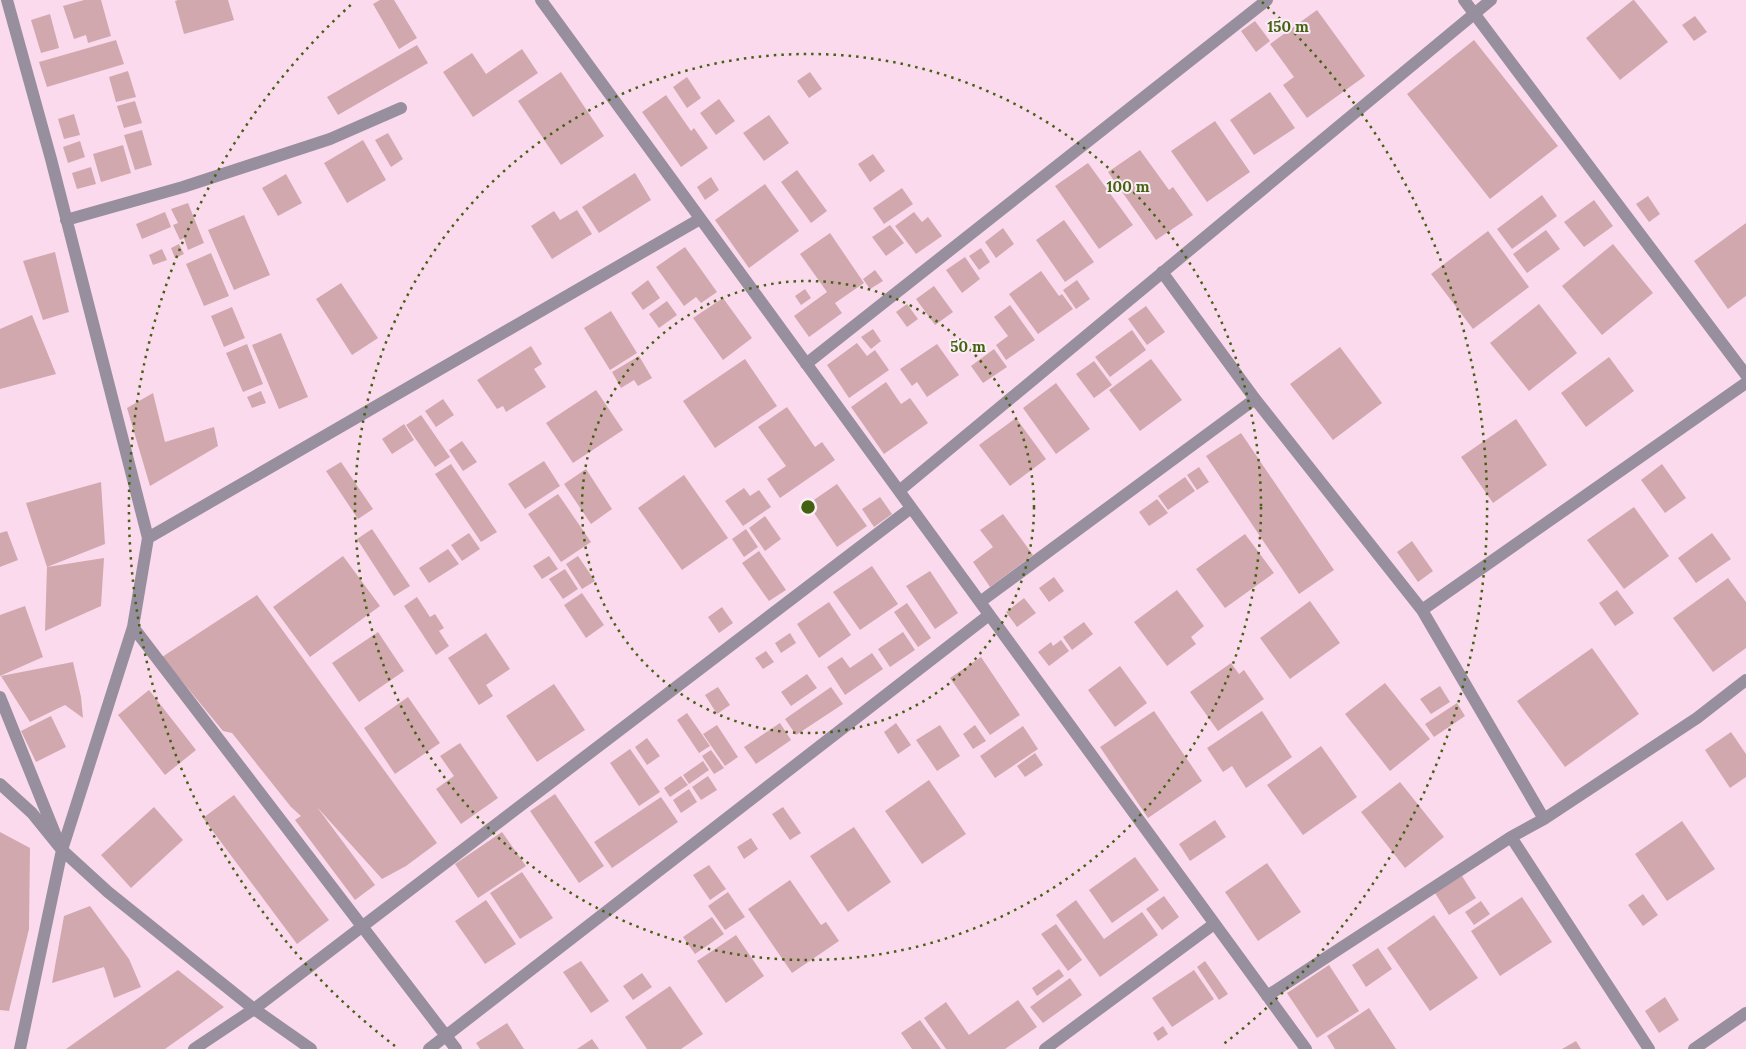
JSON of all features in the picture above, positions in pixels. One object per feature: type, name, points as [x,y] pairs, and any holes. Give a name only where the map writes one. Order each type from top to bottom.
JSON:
[{"type":"street","points":[[7,0],[148,538],[133,627],[62,850],[20,1049]]},
{"type":"street","points":[[541,0],[1306,1049]]},
{"type":"street","points":[[806,364],[1267,0]]},
{"type":"street","points":[[1464,0],[1746,374]]},
{"type":"street","points":[[899,491],[1491,0]]},
{"type":"street","points":[[66,220],[183,187],[330,139],[401,108]]},
{"type":"street","points":[[148,538],[700,219]]},
{"type":"street","points":[[1162,272],[1255,399],[1422,610],[1544,819]]},
{"type":"street","points":[[1422,610],[1746,383]]},
{"type":"street","points":[[980,602],[1255,399]]},
{"type":"street","points":[[194,1049],[254,1009],[911,508]]},
{"type":"street","points":[[429,1049],[990,615]]},
{"type":"street","points":[[133,627],[456,1049]]},
{"type":"street","points":[[1267,996],[1511,837],[1544,819],[1697,718],[1746,680]]},
{"type":"street","points":[[0,697],[62,850]]},
{"type":"street","points":[[0,784],[32,813],[62,850],[108,892],[254,1009],[311,1049]]},
{"type":"street","points":[[1511,837],[1645,1048]]},
{"type":"street","points":[[1045,1049],[1214,924]]},
{"type":"street","points":[[1694,1049],[1746,1013]]},
{"type":"building","points":[[84,0],[101,0],[111,36],[88,43],[86,35],[74,39],[63,6]]},
{"type":"building","points":[[228,0],[234,20],[184,34],[175,1]]},
{"type":"building","points":[[380,0],[394,0],[417,38],[399,49],[373,4]]},
{"type":"building","points":[[1633,0],[1668,42],[1620,80],[1586,38]]},
{"type":"building","points":[[1317,10],[1365,76],[1307,118],[1283,85],[1294,77],[1270,44]]},
{"type":"building","points":[[50,14],[59,48],[41,53],[31,20]]},
{"type":"building","points":[[1695,16],[1707,32],[1694,41],[1682,25]]},
{"type":"building","points":[[1255,21],[1270,41],[1256,52],[1241,31]]},
{"type":"building","points":[[116,40],[124,64],[47,87],[39,62]]},
{"type":"building","points":[[1474,40],[1558,146],[1490,199],[1407,94]]},
{"type":"building","points":[[417,45],[428,63],[338,115],[327,97]]},
{"type":"building","points":[[522,49],[538,73],[473,117],[443,72],[472,53],[486,74]]},
{"type":"building","points":[[128,71],[136,97],[116,102],[109,77]]},
{"type":"building","points":[[561,72],[604,136],[561,165],[518,101]]},
{"type":"building","points":[[810,72],[822,89],[809,98],[797,81]]},
{"type":"building","points":[[687,77],[701,98],[687,108],[673,87]]},
{"type":"building","points":[[1270,92],[1295,128],[1254,155],[1230,120]]},
{"type":"building","points":[[666,95],[691,131],[694,128],[708,148],[681,167],[642,112]]},
{"type":"building","points":[[719,99],[735,121],[716,135],[700,113]]},
{"type":"building","points":[[135,101],[142,123],[124,128],[117,106]]},
{"type":"building","points":[[74,114],[80,135],[64,139],[58,119]]},
{"type":"building","points":[[769,115],[789,143],[764,161],[743,133]]},
{"type":"building","points":[[1215,121],[1250,172],[1207,202],[1171,151]]},
{"type":"building","points":[[142,130],[152,165],[135,170],[124,135]]},
{"type":"building","points":[[388,133],[403,159],[391,167],[375,140]]},
{"type":"building","points":[[363,140],[386,180],[347,203],[324,163]]},
{"type":"building","points":[[80,141],[85,157],[68,163],[63,147]]},
{"type":"building","points":[[123,145],[131,173],[101,182],[93,154]]},
{"type":"building","points":[[1140,150],[1169,190],[1173,187],[1193,215],[1156,240],[1108,172]]},
{"type":"building","points":[[873,154],[885,171],[870,182],[858,164]]},
{"type":"building","points":[[1088,163],[1133,225],[1099,249],[1055,186]]},
{"type":"building","points":[[91,167],[96,184],[77,189],[72,173]]},
{"type":"building","points":[[797,170],[827,211],[811,223],[781,182]]},
{"type":"building","points":[[635,173],[651,200],[599,233],[582,207]]},
{"type":"building","points":[[286,174],[302,203],[278,216],[262,188]]},
{"type":"building","points":[[711,177],[719,190],[705,200],[697,187]]},
{"type":"building","points":[[765,184],[799,231],[749,268],[715,220]]},
{"type":"building","points":[[902,188],[913,204],[884,224],[873,208]]},
{"type":"building","points":[[1542,195],[1557,216],[1512,249],[1497,229]]},
{"type":"building","points":[[1648,196],[1660,214],[1649,222],[1636,204]]},
{"type":"building","points":[[1594,200],[1613,226],[1584,247],[1564,222]]},
{"type":"building","points":[[188,203],[204,243],[188,250],[184,238],[180,240],[173,225],[178,223],[171,209]]},
{"type":"building","points":[[577,210],[592,234],[552,259],[531,226],[554,211],[560,220]]},
{"type":"building","points":[[165,212],[171,227],[142,239],[136,224]]},
{"type":"building","points":[[914,212],[922,222],[928,217],[942,236],[916,254],[895,226]]},
{"type":"building","points":[[244,215],[270,275],[234,290],[208,230]]},
{"type":"building","points":[[1064,220],[1094,262],[1065,282],[1036,240]]},
{"type":"building","points":[[1746,223],[1746,296],[1728,309],[1694,261]]},
{"type":"building","points":[[890,225],[904,243],[886,256],[872,237]]},
{"type":"building","points":[[1003,228],[1014,244],[996,258],[985,242]]},
{"type":"building","points":[[1546,230],[1560,249],[1527,273],[1513,254]]},
{"type":"building","points":[[1488,231],[1529,287],[1473,329],[1431,274]]},
{"type":"building","points":[[830,233],[864,283],[835,303],[842,313],[809,337],[794,316],[827,292],[800,254]]},
{"type":"building","points":[[179,244],[184,254],[175,258],[171,248]]},
{"type":"building","points":[[1613,244],[1653,293],[1602,335],[1562,286]]},
{"type":"building","points":[[685,247],[717,292],[701,303],[696,297],[684,306],[656,267]]},
{"type":"building","points":[[981,248],[990,262],[979,270],[969,256]]},
{"type":"building","points":[[162,249],[167,260],[153,265],[149,255]]},
{"type":"building","points":[[55,252],[69,312],[43,320],[23,261]]},
{"type":"building","points":[[211,253],[229,296],[204,306],[186,264]]},
{"type":"building","points":[[965,257],[980,279],[962,293],[946,270]]},
{"type":"building","points":[[875,270],[883,281],[870,289],[863,279]]},
{"type":"building","points":[[1041,271],[1059,296],[1062,294],[1073,309],[1038,334],[1009,294]]},
{"type":"building","points":[[648,280],[660,298],[643,310],[631,293]]},
{"type":"building","points":[[1077,280],[1090,299],[1076,309],[1063,290]]},
{"type":"building","points":[[341,283],[378,338],[352,355],[316,299]]},
{"type":"building","points":[[934,286],[953,312],[935,325],[916,299]]},
{"type":"building","points":[[805,289],[811,298],[801,305],[795,296]]},
{"type":"building","points":[[723,298],[752,338],[723,360],[693,318]]},
{"type":"building","points":[[667,301],[677,315],[659,328],[649,314]]},
{"type":"building","points":[[907,304],[918,319],[907,327],[896,312]]},
{"type":"building","points":[[1539,304],[1577,353],[1529,391],[1490,343]]},
{"type":"building","points":[[1010,305],[1035,340],[1006,360],[996,345],[1008,336],[994,317]]},
{"type":"building","points":[[1146,306],[1165,332],[1147,345],[1128,319]]},
{"type":"building","points":[[232,307],[245,338],[224,347],[211,316]]},
{"type":"building","points":[[611,311],[637,353],[610,370],[584,328]]},
{"type":"building","points":[[32,315],[56,374],[0,389],[0,329]]},
{"type":"building","points":[[873,329],[881,341],[871,349],[861,337]]},
{"type":"building","points":[[1132,330],[1146,350],[1110,377],[1095,357]]},
{"type":"building","points":[[281,333],[308,397],[279,409],[252,345]]},
{"type":"building","points":[[857,343],[867,356],[875,350],[889,370],[849,398],[827,365]]},
{"type":"building","points":[[247,344],[263,384],[243,392],[226,353]]},
{"type":"building","points":[[937,344],[959,375],[927,397],[917,382],[912,386],[900,369]]},
{"type":"building","points":[[531,346],[542,364],[534,369],[546,387],[506,412],[503,406],[497,409],[477,380]]},
{"type":"building","points":[[1340,347],[1382,403],[1333,440],[1290,384]]},
{"type":"building","points":[[994,349],[1007,367],[983,383],[971,366]]},
{"type":"building","points":[[639,356],[652,378],[638,386],[634,380],[621,388],[612,372]]},
{"type":"building","points":[[1609,357],[1634,391],[1586,427],[1561,393]]},
{"type":"building","points":[[745,359],[777,406],[715,448],[683,401]]},
{"type":"building","points":[[1151,359],[1182,400],[1140,431],[1109,390]]},
{"type":"building","points":[[1094,361],[1112,385],[1094,398],[1076,374]]},
{"type":"building","points":[[886,382],[901,404],[910,398],[928,423],[884,454],[851,407]]},
{"type":"building","points":[[1056,383],[1090,429],[1056,454],[1023,408]]},
{"type":"building","points":[[596,390],[623,430],[573,463],[546,423]]},
{"type":"building","points":[[261,391],[266,403],[252,408],[247,397]]},
{"type":"building","points":[[153,393],[165,442],[214,427],[218,446],[150,486],[127,408]]},
{"type":"building","points":[[443,399],[454,415],[436,427],[425,411]]},
{"type":"building","points":[[787,407],[815,447],[822,442],[835,460],[780,498],[767,479],[786,466],[758,427]]},
{"type":"building","points":[[421,415],[450,457],[435,467],[406,425]]},
{"type":"building","points":[[1016,418],[1046,459],[1010,486],[979,445]]},
{"type":"building","points":[[1516,419],[1547,465],[1493,503],[1461,457]]},
{"type":"building","points":[[404,424],[414,440],[392,454],[382,439]]},
{"type":"building","points":[[1241,433],[1334,570],[1299,594],[1206,456]]},
{"type":"building","points":[[462,441],[477,462],[463,471],[449,450]]},
{"type":"building","points":[[544,461],[560,486],[525,509],[508,484]]},
{"type":"building","points":[[341,462],[373,509],[358,519],[326,471]]},
{"type":"building","points":[[451,464],[497,532],[481,542],[435,474]]},
{"type":"building","points":[[1662,464],[1686,498],[1665,513],[1641,480]]},
{"type":"building","points":[[1199,467],[1209,482],[1197,490],[1187,475]]},
{"type":"building","points":[[586,469],[612,509],[591,524],[564,484]]},
{"type":"building","points":[[684,475],[728,538],[682,570],[638,508]]},
{"type":"building","points":[[1185,477],[1195,491],[1168,510],[1158,496]]},
{"type":"building","points":[[101,482],[105,544],[47,567],[26,503]]},
{"type":"building","points":[[837,484],[867,526],[837,547],[808,504]]},
{"type":"building","points":[[744,488],[750,496],[759,490],[771,507],[743,526],[725,501]]},
{"type":"building","points":[[558,494],[591,542],[561,562],[528,514]]},
{"type":"building","points":[[880,497],[892,514],[874,527],[862,509]]},
{"type":"building","points":[[1157,499],[1168,513],[1149,526],[1139,512]]},
{"type":"building","points":[[1634,507],[1669,556],[1624,589],[1587,540]]},
{"type":"building","points":[[1003,514],[1033,555],[990,587],[973,562],[993,547],[980,530]]},
{"type":"building","points":[[765,516],[781,539],[765,551],[749,528]]},
{"type":"building","points":[[372,529],[410,586],[394,596],[357,539]]},
{"type":"building","points":[[746,529],[758,547],[744,557],[732,539]]},
{"type":"building","points":[[7,531],[18,560],[0,567],[0,533]]},
{"type":"building","points":[[469,533],[480,549],[462,561],[451,545]]},
{"type":"building","points":[[1712,533],[1731,559],[1696,583],[1678,558]]},
{"type":"building","points":[[1245,534],[1274,573],[1225,608],[1196,569]]},
{"type":"building","points":[[1412,541],[1433,571],[1418,582],[1397,552]]},
{"type":"building","points":[[448,549],[459,564],[429,583],[419,568]]},
{"type":"building","points":[[759,551],[786,590],[769,601],[742,563]]},
{"type":"building","points":[[343,556],[380,606],[310,657],[273,607]]},
{"type":"building","points":[[549,556],[558,569],[542,579],[533,566]]},
{"type":"building","points":[[578,556],[595,581],[582,589],[566,564]]},
{"type":"building","points":[[104,558],[101,606],[45,631],[47,567]]},
{"type":"building","points":[[872,566],[898,604],[860,630],[833,592]]},
{"type":"building","points":[[565,569],[578,589],[563,599],[549,579]]},
{"type":"building","points":[[930,571],[958,613],[935,629],[906,586]]},
{"type":"building","points":[[1054,577],[1064,591],[1049,602],[1039,588]]},
{"type":"building","points":[[1728,578],[1746,602],[1746,648],[1713,672],[1673,618]]},
{"type":"building","points":[[1177,590],[1204,626],[1191,637],[1196,644],[1167,666],[1134,622]]},
{"type":"building","points":[[1617,590],[1634,613],[1615,626],[1599,603]]},
{"type":"building","points":[[582,593],[604,625],[586,638],[564,605]]},
{"type":"building","points":[[257,595],[437,843],[406,866],[382,879],[317,807],[375,885],[355,900],[295,820],[301,816],[291,807],[232,733],[223,731],[162,657]]},
{"type":"building","points":[[417,597],[430,617],[435,614],[444,628],[439,631],[449,646],[436,655],[404,606]]},
{"type":"building","points":[[1024,598],[1036,613],[1017,627],[1006,612]]},
{"type":"building","points":[[1310,601],[1340,643],[1290,679],[1260,638]]},
{"type":"building","points":[[829,602],[851,635],[819,658],[797,624]]},
{"type":"building","points":[[907,603],[931,638],[918,647],[894,612]]},
{"type":"building","points":[[25,606],[43,657],[0,676],[0,615]]},
{"type":"building","points":[[722,607],[733,623],[719,633],[708,617]]},
{"type":"building","points":[[1084,622],[1093,634],[1072,650],[1063,637]]},
{"type":"building","points":[[378,632],[404,671],[359,702],[332,663]]},
{"type":"building","points":[[903,632],[915,650],[890,667],[878,649]]},
{"type":"building","points":[[486,633],[510,669],[486,685],[493,696],[479,705],[448,658]]},
{"type":"building","points":[[790,633],[796,643],[781,653],[775,643]]},
{"type":"building","points":[[1061,640],[1069,651],[1049,666],[1038,652],[1051,642],[1053,646]]},
{"type":"building","points":[[1592,648],[1639,714],[1565,767],[1517,701]]},
{"type":"building","points":[[766,651],[774,662],[763,669],[755,658]]},
{"type":"building","points":[[872,653],[883,669],[845,695],[827,667],[842,657],[850,668]]},
{"type":"building","points":[[981,657],[1020,715],[990,735],[950,678]]},
{"type":"building","points":[[73,662],[81,697],[83,718],[65,705],[30,722],[1,676]]},
{"type":"building","points":[[1231,663],[1239,674],[1244,670],[1264,699],[1218,731],[1190,692]]},
{"type":"building","points":[[1120,666],[1147,703],[1115,727],[1088,690]]},
{"type":"building","points":[[807,674],[817,688],[791,706],[781,692]]},
{"type":"building","points":[[1385,683],[1430,739],[1390,771],[1345,714]]},
{"type":"building","points":[[554,684],[585,730],[537,762],[506,716]]},
{"type":"building","points":[[1440,686],[1450,702],[1431,714],[1420,699]]},
{"type":"building","points":[[718,687],[730,705],[717,714],[705,695]]},
{"type":"building","points":[[831,687],[843,704],[796,735],[785,719]]},
{"type":"building","points":[[149,690],[196,750],[165,775],[118,715]]},
{"type":"building","points":[[408,697],[440,743],[395,774],[364,728]]},
{"type":"building","points":[[1457,703],[1465,716],[1434,737],[1425,724]]},
{"type":"building","points":[[1154,711],[1202,781],[1148,818],[1100,747]]},
{"type":"building","points":[[1262,711],[1292,757],[1246,788],[1232,766],[1223,772],[1207,748]]},
{"type":"building","points":[[687,713],[710,746],[699,753],[677,720]]},
{"type":"building","points":[[51,716],[66,747],[36,762],[21,731]]},
{"type":"building","points":[[780,723],[791,740],[756,764],[744,747]]},
{"type":"building","points":[[896,723],[911,745],[898,754],[884,732]]},
{"type":"building","points":[[717,725],[738,757],[725,766],[703,734]]},
{"type":"building","points":[[940,725],[960,756],[937,771],[916,740]]},
{"type":"building","points":[[975,725],[986,741],[973,749],[963,734]]},
{"type":"building","points":[[1023,726],[1038,749],[995,778],[980,756]]},
{"type":"building","points":[[1731,732],[1746,754],[1746,777],[1730,788],[1705,750]]},
{"type":"building","points":[[647,738],[660,756],[647,765],[635,747]]},
{"type":"building","points":[[460,743],[498,798],[461,824],[436,789],[454,776],[440,756]]},
{"type":"building","points":[[1321,746],[1357,797],[1303,835],[1267,785]]},
{"type":"building","points":[[630,749],[660,792],[639,806],[610,763]]},
{"type":"building","points":[[711,750],[724,768],[714,774],[702,756]]},
{"type":"building","points":[[1035,753],[1043,765],[1025,777],[1017,766]]},
{"type":"building","points":[[703,761],[709,770],[689,784],[683,775]]},
{"type":"building","points":[[681,776],[688,785],[670,797],[664,788]]},
{"type":"building","points":[[708,776],[717,790],[701,800],[692,787]]},
{"type":"building","points":[[929,780],[966,834],[922,864],[885,811]]},
{"type":"building","points":[[1400,782],[1444,837],[1405,868],[1361,812]]},
{"type":"building","points":[[689,789],[697,802],[681,813],[673,800]]},
{"type":"building","points":[[555,794],[604,866],[579,883],[530,811]]},
{"type":"building","points":[[234,795],[329,920],[297,944],[203,818]]},
{"type":"building","points":[[661,797],[678,822],[612,868],[594,842]]},
{"type":"building","points":[[154,807],[183,840],[131,888],[101,855]]},
{"type":"building","points":[[783,807],[801,833],[790,840],[772,814]]},
{"type":"building","points":[[1215,820],[1226,837],[1190,861],[1179,844]]},
{"type":"building","points":[[1682,821],[1715,869],[1667,901],[1635,854]]},
{"type":"building","points":[[854,827],[891,882],[848,912],[810,856]]},
{"type":"building","points":[[0,832],[30,848],[29,929],[9,1011],[0,1010]]},
{"type":"building","points":[[502,832],[526,866],[478,898],[455,864]]},
{"type":"building","points":[[751,838],[758,849],[744,859],[737,847]]},
{"type":"building","points":[[1135,857],[1159,890],[1112,923],[1089,890]]},
{"type":"building","points":[[1267,863],[1301,912],[1258,941],[1225,892]]},
{"type":"building","points":[[709,865],[726,889],[710,900],[693,875]]},
{"type":"building","points":[[522,872],[553,918],[520,939],[490,893]]},
{"type":"building","points":[[1462,876],[1476,898],[1449,915],[1435,893]]},
{"type":"building","points":[[790,880],[821,925],[826,922],[839,941],[792,973],[748,909]]},
{"type":"building","points":[[728,892],[745,917],[725,930],[708,906]]},
{"type":"building","points":[[1643,894],[1658,915],[1643,926],[1628,905]]},
{"type":"building","points":[[1164,896],[1179,917],[1162,930],[1146,909]]},
{"type":"building","points":[[1522,897],[1552,942],[1500,976],[1471,931]]},
{"type":"building","points":[[486,900],[516,944],[485,964],[455,921]]},
{"type":"building","points":[[1076,900],[1104,939],[1142,912],[1158,935],[1100,977],[1056,915]]},
{"type":"building","points":[[1481,901],[1490,914],[1474,925],[1465,912]]},
{"type":"building","points":[[90,906],[129,959],[141,987],[114,998],[104,967],[52,983],[64,916]]},
{"type":"building","points":[[1434,915],[1478,978],[1430,1011],[1387,948]]},
{"type":"building","points":[[712,917],[724,934],[695,954],[683,937]]},
{"type":"building","points":[[1056,924],[1082,960],[1068,971],[1041,934]]},
{"type":"building","points":[[736,935],[764,976],[726,1003],[697,961]]},
{"type":"building","points":[[1378,948],[1392,969],[1366,987],[1352,965]]},
{"type":"building","points":[[581,961],[609,1001],[591,1013],[563,972]]},
{"type":"building","points":[[1205,961],[1228,994],[1219,1000],[1197,967]]},
{"type":"building","points":[[1329,965],[1359,1011],[1317,1038],[1287,993]]},
{"type":"building","points":[[1059,969],[1064,976],[1037,996],[1032,988]]},
{"type":"building","points":[[178,970],[224,1007],[165,1049],[66,1049]]},
{"type":"building","points":[[1194,970],[1214,999],[1172,1027],[1152,998]]},
{"type":"building","points":[[642,973],[652,987],[633,1000],[623,986]]},
{"type":"building","points":[[1070,978],[1082,995],[1043,1023],[1030,1007]]},
{"type":"building","points":[[670,986],[703,1034],[681,1049],[647,1049],[625,1017]]},
{"type":"building","points":[[1665,997],[1679,1020],[1659,1033],[1645,1011]]},
{"type":"building","points":[[1018,1000],[1037,1027],[1005,1049],[946,1049],[924,1018],[946,1002],[969,1035]]},
{"type":"building","points":[[1369,1008],[1396,1049],[1335,1049],[1327,1036]]},
{"type":"building","points":[[920,1020],[941,1049],[912,1049],[901,1033]]},
{"type":"building","points":[[507,1023],[524,1049],[480,1049],[476,1043]]},
{"type":"building","points":[[1163,1026],[1168,1034],[1158,1041],[1153,1033]]},
{"type":"building","points":[[592,1039],[599,1049],[577,1049]]},
{"type":"building","points":[[1576,1041],[1581,1049],[1562,1049]]}]
